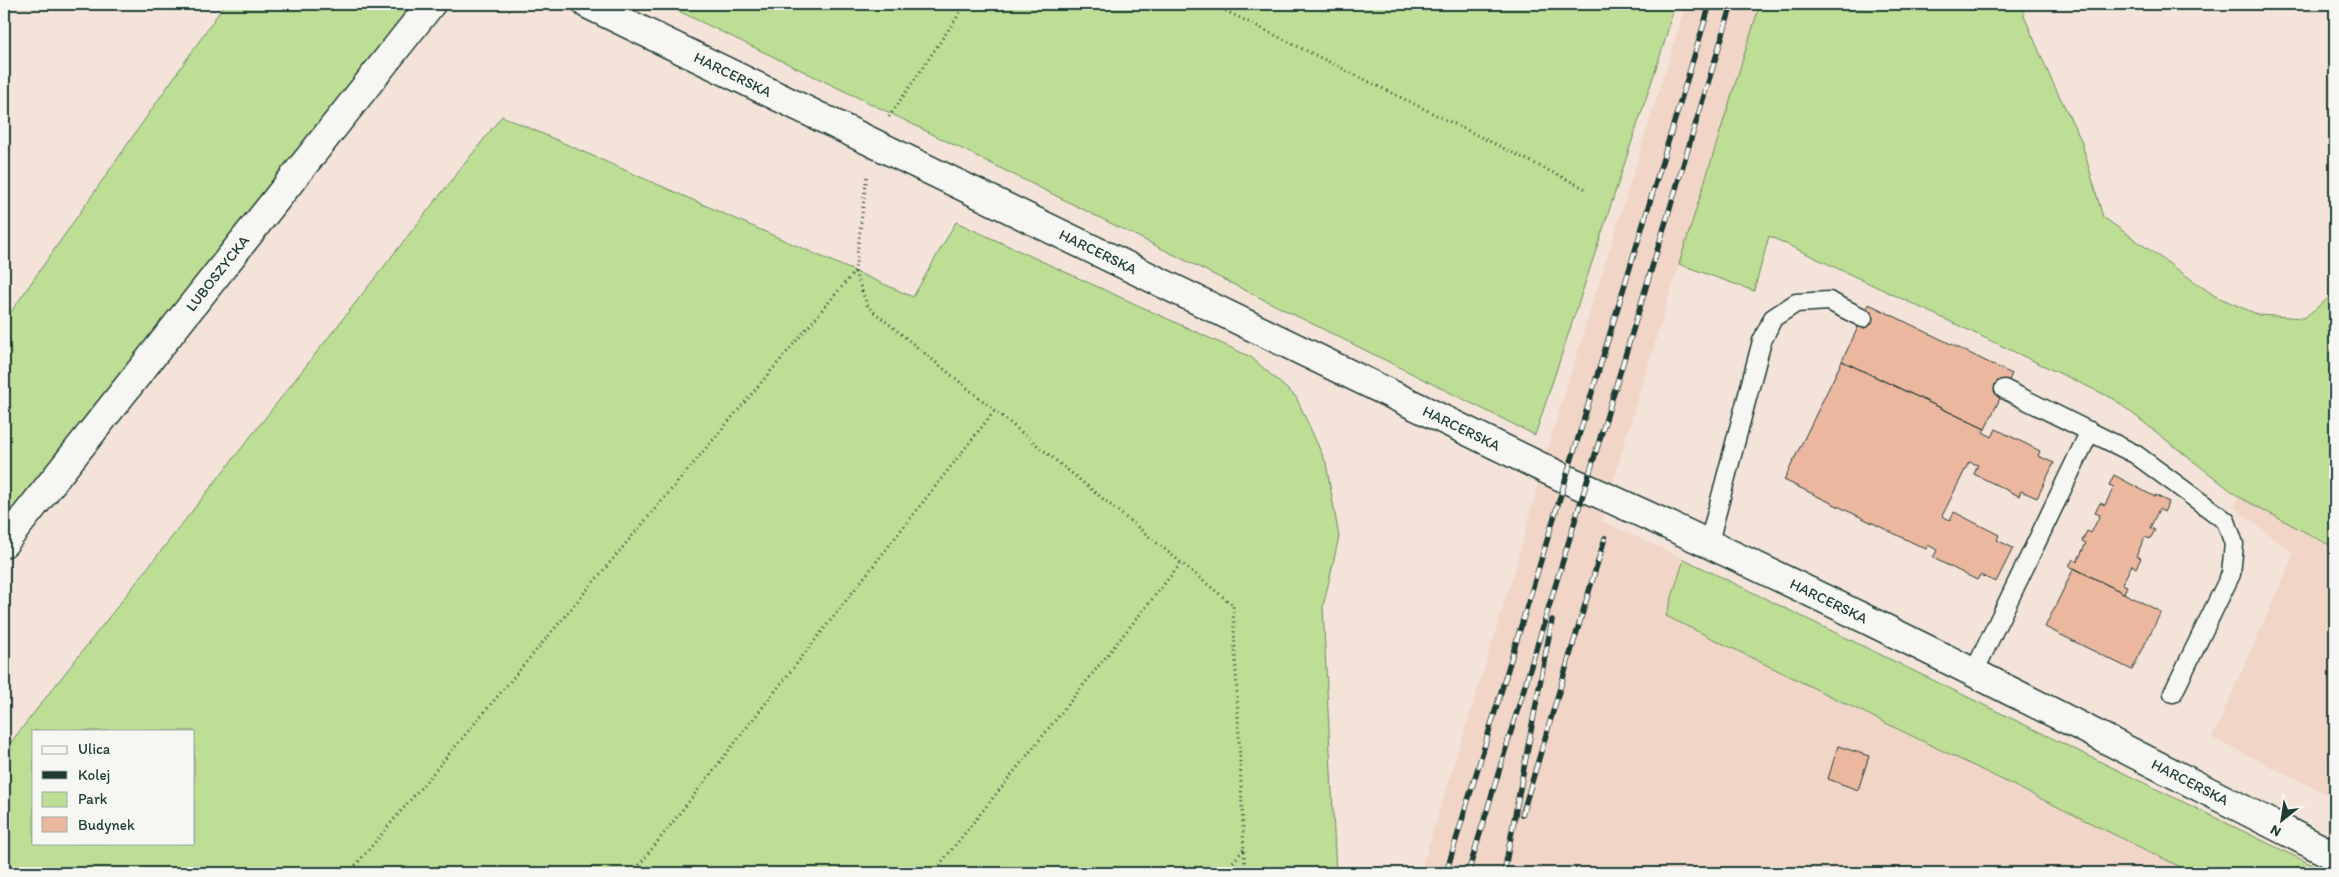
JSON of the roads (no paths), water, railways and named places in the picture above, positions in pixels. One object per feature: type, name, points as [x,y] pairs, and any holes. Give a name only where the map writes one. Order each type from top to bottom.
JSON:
[{"type":"street","name":"LUBOSZYCKA","points":[[4,543],[431,4]]},
{"type":"street","name":"HARCERSKA","points":[[587,4],[1566,479],[1708,542],[1974,672],[2335,856]]},
{"type":"lane","points":[[1708,542],[1762,342],[1773,318],[1796,303],[1829,301],[1863,318]]},
{"type":"lane","points":[[2004,389],[2135,454],[2226,521],[2234,544],[2231,574],[2173,694]]},
{"type":"lane","points":[[1974,672],[2090,431]]},
{"type":"railway","points":[[1446,873],[1710,4]]},
{"type":"railway","points":[[1468,873],[1732,4]]},
{"type":"railway","points":[[1522,815],[1605,538]]},
{"type":"railway","points":[[1504,873],[1552,620]]}]
